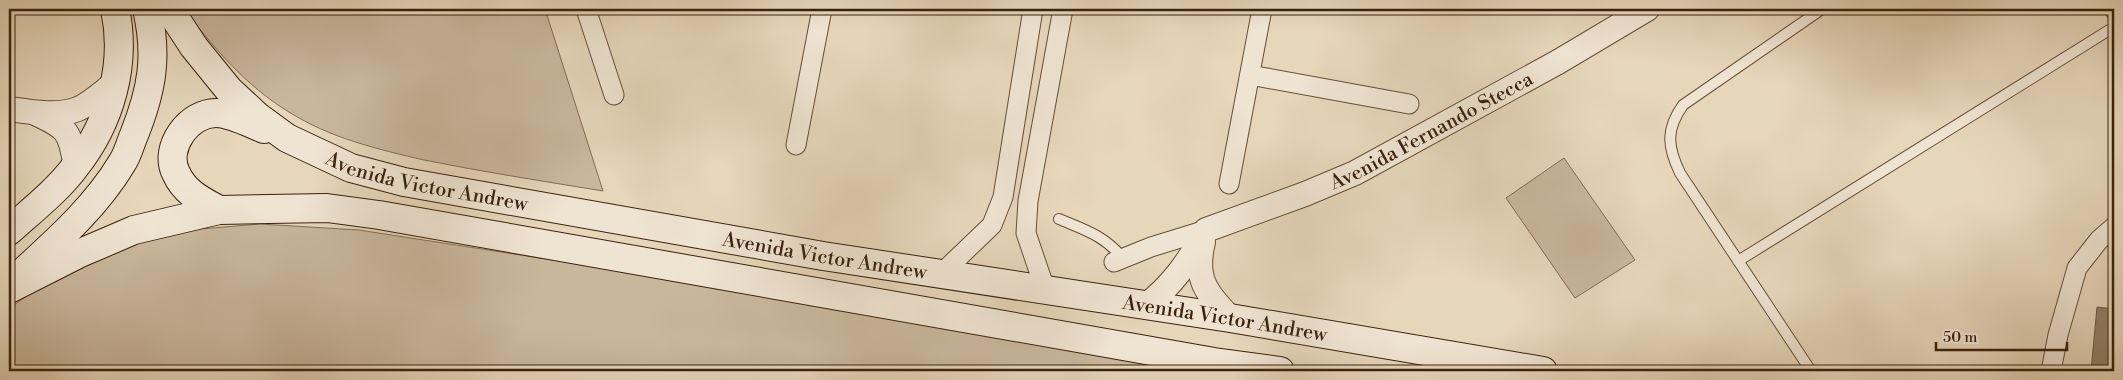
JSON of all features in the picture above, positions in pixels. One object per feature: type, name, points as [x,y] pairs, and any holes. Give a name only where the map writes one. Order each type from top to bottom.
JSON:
[{"type":"main road","points":[[9,231],[76,167],[104,121],[116,82],[118,42],[115,9]]},
{"type":"main road","points":[[9,285],[88,209],[123,162],[142,113],[152,79],[153,32],[147,9]]},
{"type":"main road","name":"Avenida Victor Andrew","points":[[170,9],[194,47],[229,90],[257,116],[287,138],[350,168],[404,182],[823,256],[1230,318],[1543,371]]},
{"type":"main road","points":[[219,210],[192,195],[174,172],[172,160],[175,145],[181,132],[194,120],[204,115],[215,113],[228,115],[287,138]]},
{"type":"main road","name":"Avenida Victor Andrew","points":[[9,289],[78,254],[134,230],[219,210],[327,208],[379,215],[1220,363],[1280,371]]},
{"type":"street","points":[[586,9],[614,95]]},
{"type":"street","points":[[796,146],[822,9]]},
{"type":"street","points":[[942,273],[992,225],[1003,197],[1033,9]]},
{"type":"street","points":[[1045,289],[1026,233],[1028,201],[1063,9]]},
{"type":"street","points":[[1229,184],[1262,9]]},
{"type":"street","name":"Avenida Fernando Stecca","points":[[1118,259],[1206,230],[1305,194],[1355,173],[1558,62],[1647,9]]},
{"type":"street","points":[[1029,30],[1034,43],[1037,64],[1046,70],[1052,66]]},
{"type":"street","points":[[1250,74],[1409,104]]},
{"type":"street","points":[[9,109],[33,113],[79,109],[116,82]]},
{"type":"street","points":[[33,113],[64,128],[71,141],[76,167]]},
{"type":"street","points":[[2051,371],[2058,335],[2077,268],[2099,240],[2114,227]]},
{"type":"street","points":[[1145,306],[1162,294],[1170,285],[1194,252],[1206,230]]},
{"type":"street","points":[[1206,230],[1200,255],[1200,271],[1204,287],[1230,318]]},
{"type":"lane","points":[[1811,371],[1680,173],[1673,159],[1670,144],[1672,120],[1683,105],[1822,9]]},
{"type":"lane","points":[[2109,9],[2114,17]]},
{"type":"lane","points":[[1738,261],[2114,27]]},
{"type":"lane","points":[[1059,219],[1100,236],[1112,245],[1118,259]]},
{"type":"shaded area","points":[[184,9],[545,9],[603,191],[424,160],[371,147],[337,136],[305,121],[273,102],[219,52]]},
{"type":"shaded area","points":[[1564,158],[1635,260],[1575,298],[1506,198]]},
{"type":"shaded area","points":[[260,224],[359,230],[727,287],[1199,371],[9,371],[9,309],[35,289],[106,253],[176,231]]},
{"type":"building","points":[[2097,307],[2114,309],[2114,371],[2091,371]]}]
